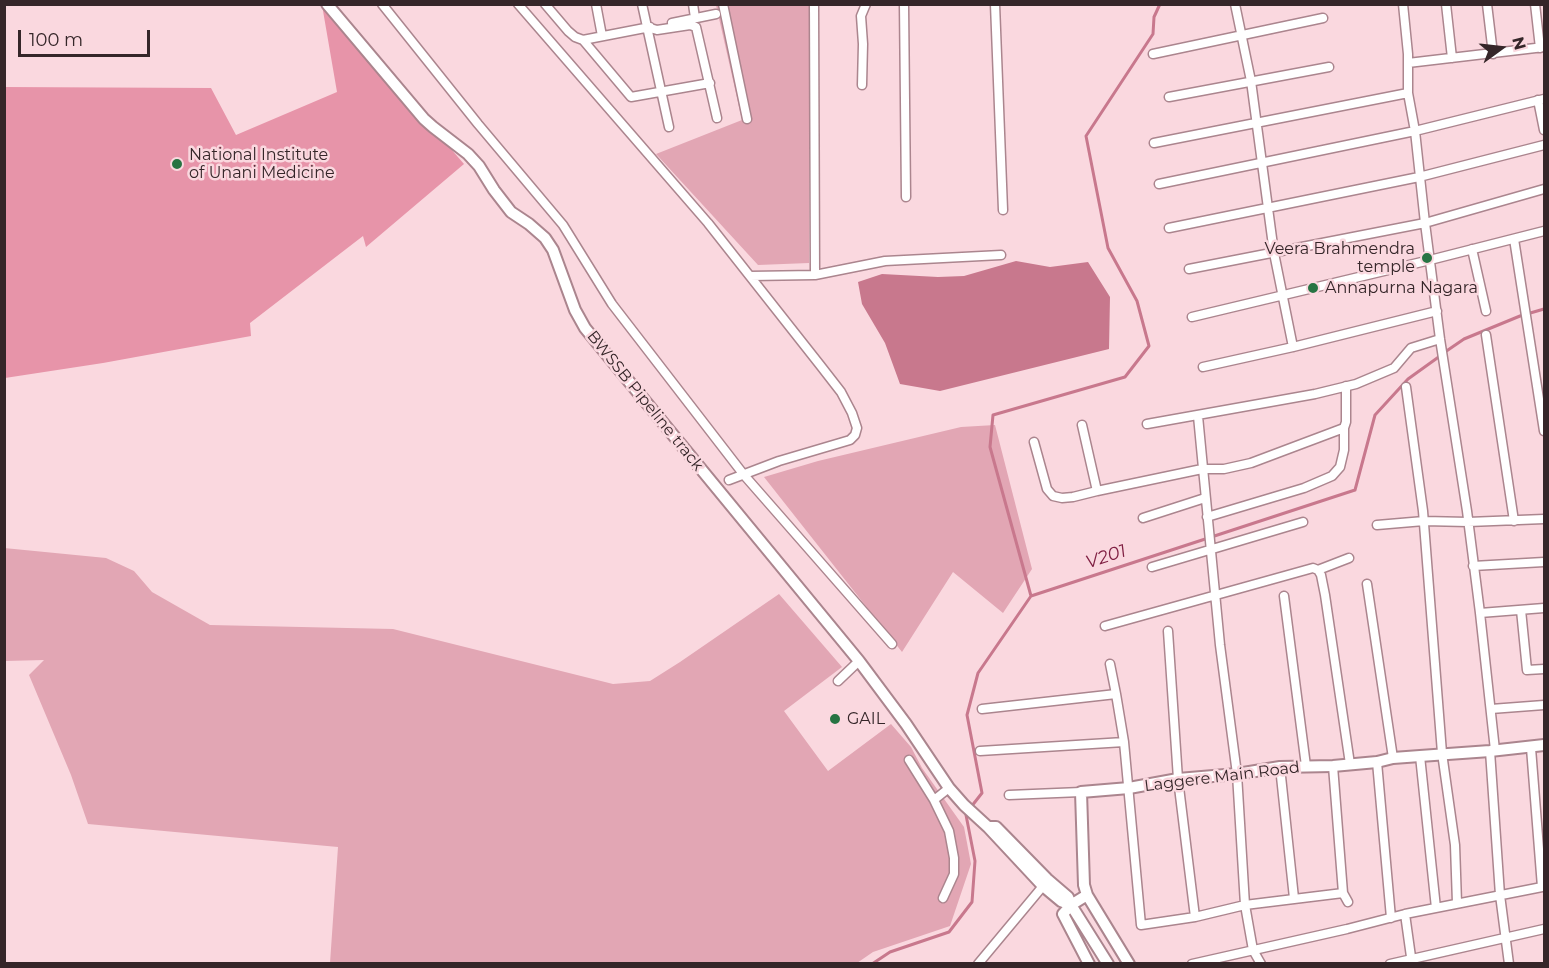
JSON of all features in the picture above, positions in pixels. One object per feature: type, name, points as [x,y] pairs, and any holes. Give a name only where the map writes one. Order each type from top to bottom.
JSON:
[{"type":"street","name":"BWSSB Pipeline track","points":[[327,4],[424,119],[473,159],[511,212],[530,224],[545,238],[553,250],[575,310],[585,328],[859,661],[906,724],[949,788],[988,827]]},
{"type":"street","points":[[382,4],[563,225],[612,304],[744,475],[892,644]]},
{"type":"street","points":[[518,4],[708,223],[841,392],[852,413],[856,428],[855,435],[850,440],[779,461],[729,480]]},
{"type":"street","points":[[545,4],[568,31],[583,40],[631,97],[710,83]]},
{"type":"street","points":[[596,4],[602,36]]},
{"type":"street","points":[[642,4],[669,127]]},
{"type":"street","points":[[693,4],[695,18]]},
{"type":"street","points":[[723,4],[747,119]]},
{"type":"street","points":[[814,4],[815,275]]},
{"type":"street","points":[[862,85],[861,16],[866,4]]},
{"type":"street","points":[[904,4],[906,197]]},
{"type":"street","points":[[995,4],[1003,210]]},
{"type":"street","points":[[1235,4],[1251,81],[1275,253],[1293,347]]},
{"type":"street","points":[[1404,4],[1408,63],[1407,93],[1414,131],[1440,339],[1468,522],[1491,709],[1500,895],[1509,963]]},
{"type":"street","points":[[1446,4],[1452,58]]},
{"type":"street","points":[[1488,4],[1493,54]]},
{"type":"street","points":[[1408,63],[1542,48],[1535,4]]},
{"type":"street","points":[[583,40],[716,14]]},
{"type":"street","points":[[1153,54],[1323,18]]},
{"type":"street","points":[[647,27],[657,30],[690,25],[696,27],[717,118]]},
{"type":"street","points":[[1169,97],[1329,67]]},
{"type":"street","points":[[1154,143],[1407,93]]},
{"type":"street","points":[[1159,184],[1414,131],[1541,99],[1545,130]]},
{"type":"street","points":[[1169,228],[1419,177],[1545,145]]},
{"type":"street","points":[[1190,270],[1425,223],[1545,189]]},
{"type":"street","points":[[1192,317],[1545,231]]},
{"type":"street","points":[[1514,239],[1545,431]]},
{"type":"street","points":[[1472,249],[1486,311]]},
{"type":"street","points":[[750,276],[815,275],[885,261],[1001,255]]},
{"type":"street","points":[[1203,367],[1437,311]]},
{"type":"street","points":[[1486,335],[1514,521]]},
{"type":"street","points":[[1147,424],[1346,387],[1394,368],[1411,348],[1440,339]]},
{"type":"street","points":[[1207,517],[1304,488],[1332,476],[1340,466],[1344,450],[1346,387]]},
{"type":"street","points":[[1406,387],[1424,520],[1442,753],[1455,845],[1457,903]]},
{"type":"street","points":[[1198,416],[1220,645],[1237,774],[1245,905],[1253,950],[1262,963]]},
{"type":"street","points":[[1082,425],[1097,491]]},
{"type":"street","points":[[1034,442],[1047,489],[1053,496],[1062,498],[1202,469],[1224,470],[1251,464],[1344,428]]},
{"type":"street","points":[[1143,518],[1205,498]]},
{"type":"street","points":[[1377,525],[1424,520],[1468,522],[1545,519]]},
{"type":"street","points":[[1152,567],[1303,522]]},
{"type":"street","points":[[1105,626],[1313,568],[1318,570],[1349,558]]},
{"type":"street","points":[[1473,566],[1545,562]]},
{"type":"street","points":[[1318,570],[1325,595],[1350,764]]},
{"type":"street","points":[[1367,584],[1393,758]]},
{"type":"street","points":[[1284,596],[1305,766]]},
{"type":"street","points":[[1480,613],[1545,608]]},
{"type":"street","points":[[1521,610],[1527,670],[1545,669]]},
{"type":"street","points":[[1168,631],[1178,779],[1195,917]]},
{"type":"street","points":[[838,681],[859,661]]},
{"type":"street","points":[[1110,664],[1124,742],[1142,925],[1195,917],[1245,905],[1343,893]]},
{"type":"street","points":[[982,709],[1116,694]]},
{"type":"street","points":[[1491,709],[1545,705]]},
{"type":"street","points":[[980,751],[1124,742]]},
{"type":"street","name":"Laggere Main Road","points":[[1081,792],[1129,788],[1178,779],[1237,774],[1280,767],[1333,766],[1442,753],[1545,746]]},
{"type":"street","points":[[1192,963],[1405,914],[1542,887],[1531,748]]},
{"type":"street","points":[[1420,756],[1436,908]]},
{"type":"street","points":[[909,760],[934,800],[949,831],[954,858],[954,874],[943,898]]},
{"type":"street","points":[[1377,762],[1391,918]]},
{"type":"street","points":[[1333,766],[1343,893],[1348,902]]},
{"type":"street","points":[[1280,767],[1294,898]]},
{"type":"street","points":[[934,800],[949,788]]},
{"type":"street","points":[[1009,795],[1081,792],[1083,880],[1087,895],[1129,963]]},
{"type":"street","points":[[988,827],[1043,886],[1060,901],[1071,905]]},
{"type":"street","points":[[988,827],[996,827],[1068,897],[1108,963]]},
{"type":"street","points":[[978,963],[1043,886]]},
{"type":"street","points":[[1087,895],[1071,905],[1063,914],[1089,963]]},
{"type":"street","points":[[1405,914],[1411,961]]},
{"type":"street","points":[[1390,963],[1411,961],[1545,930]]},
{"type":"shaded area","name":"National Institute of Unani Medicine","points":[[322,5],[326,5],[464,164],[366,247],[363,236],[250,323],[251,336],[5,378],[4,87],[211,88],[236,135],[337,92]]},
{"type":"shaded area","points":[[716,5],[809,5],[809,263],[758,265],[656,154],[742,120]]},
{"type":"shaded area","points":[[1016,261],[1050,267],[1088,262],[1110,297],[1109,349],[940,391],[900,384],[885,343],[862,304],[858,282],[882,274],[964,276]]},
{"type":"shaded area","points":[[995,425],[1032,569],[1003,613],[953,572],[902,652],[764,477],[818,461],[961,427]]},
{"type":"shaded area","points":[[4,548],[106,558],[134,571],[152,592],[210,625],[393,629],[613,684],[650,681],[779,594],[842,667],[784,711],[828,771],[891,724],[911,747],[922,768],[964,827],[971,864],[950,926],[873,952],[857,963],[330,963],[338,847],[88,824],[71,775],[29,675],[44,660],[5,661]]},
{"type":"waterway","points":[[1031,596],[990,447],[993,415],[1125,377],[1149,346],[1137,301],[1108,248],[1086,136],[1153,34],[1154,17],[1160,4]]},
{"type":"waterway","name":"V201","points":[[1445,352],[1464,339],[1520,316],[1544,309]]},
{"type":"waterway","name":"V201","points":[[971,807],[982,793],[967,715],[978,673],[1031,596],[1355,490],[1375,415],[1408,379],[1440,356]]},
{"type":"waterway","name":"V201","points":[[872,964],[890,952],[949,932],[972,902],[975,861],[967,812]]},
{"type":"place","name":"National Institute of Unani Medicine","points":[[177,164]]},
{"type":"place","name":"Veera Brahmendra temple","points":[[1427,258]]},
{"type":"place","name":"Annapurna Nagara","points":[[1313,288]]},
{"type":"place","name":"GAIL","points":[[835,719]]}]
